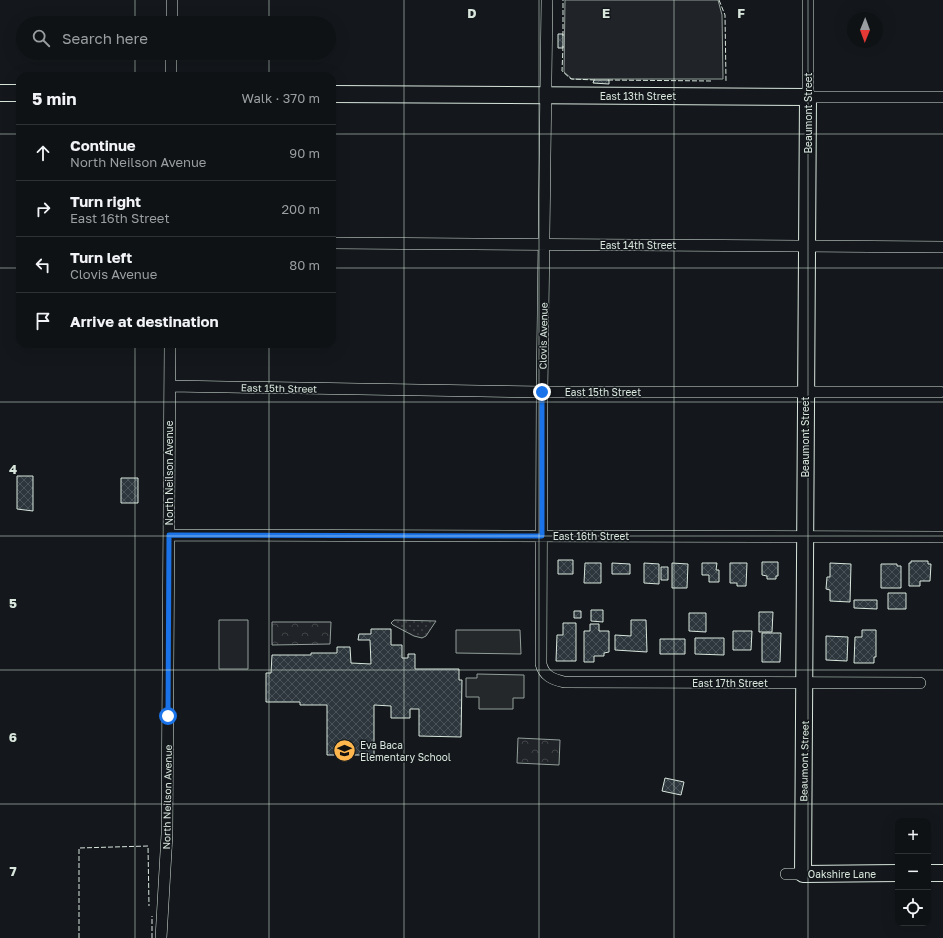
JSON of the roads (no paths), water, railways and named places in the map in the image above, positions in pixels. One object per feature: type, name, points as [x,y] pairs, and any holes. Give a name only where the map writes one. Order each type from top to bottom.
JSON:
[{"type":"street","points":[[172,0],[172,16]]},
{"type":"street","name":"Clovis Avenue","points":[[543,672],[541,664],[542,392],[547,95],[547,0]]},
{"type":"street","name":"Beaumont Street","points":[[803,874],[808,0]]},
{"type":"street","points":[[171,60],[171,72]]},
{"type":"street","points":[[0,93],[16,93]]},
{"type":"street","name":"East 13th Street","points":[[336,94],[943,97]]},
{"type":"street","name":"East 14th Street","points":[[336,243],[943,247]]},
{"type":"street","name":"North Neilson Avenue","points":[[161,938],[167,834],[170,348]]},
{"type":"street","name":"East 15th Street","points":[[170,386],[542,392],[940,392]]},
{"type":"street","name":"East 16th Street","points":[[169,535],[941,537]]},
{"type":"street","name":"East 17th Street","points":[[543,672],[553,680],[564,682],[804,684],[920,683]]},
{"type":"street","points":[[931,873],[943,873]]},
{"type":"street","name":"Oakshire Lane","points":[[786,874],[895,874]]},
{"type":"place","name":"Eva Baca Elementary School","points":[[345,751]]}]
